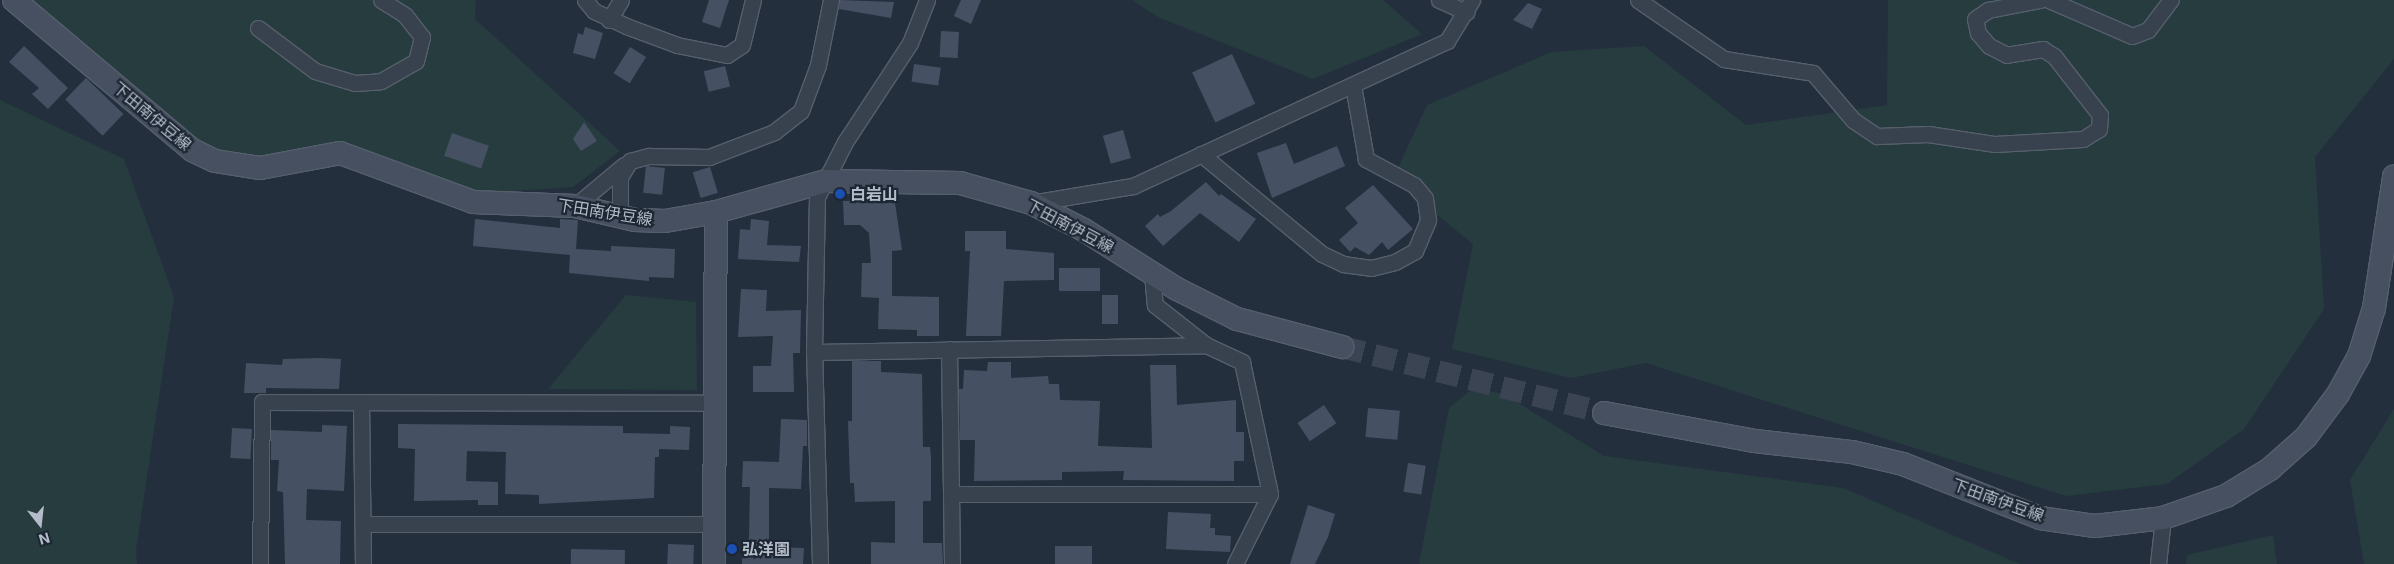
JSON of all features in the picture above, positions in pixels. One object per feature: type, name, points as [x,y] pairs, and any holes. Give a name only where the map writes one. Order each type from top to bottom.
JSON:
[{"type":"main road","name":"下田南伊豆線","points":[[14,0],[192,150],[216,162],[260,168],[340,153],[473,202],[575,206],[620,216],[665,221],[716,212],[826,181],[960,183],[1031,203],[1237,320],[1342,347]]},
{"type":"main road","name":"下田南伊豆線","points":[[1604,413],[1755,440],[1852,452],[1903,464],[2040,518],[2095,526],[2163,518],[2226,496],[2270,469],[2306,437],[2338,394],[2358,356],[2374,308],[2394,176]]},
{"type":"main road","points":[[714,564],[716,212]]},
{"type":"street","points":[[258,28],[315,71],[355,83],[381,81],[416,61],[422,37],[405,15],[381,0]]},
{"type":"street","points":[[585,0],[594,11],[610,20],[677,45],[727,55],[742,46],[753,0]]},
{"type":"street","points":[[610,20],[621,0]]},
{"type":"street","points":[[575,206],[624,165],[649,156],[710,157],[788,124],[808,98],[831,0]]},
{"type":"street","points":[[820,564],[814,352],[817,197],[845,142],[910,43],[927,0]]},
{"type":"street","points":[[1031,203],[1133,186],[1447,41],[1469,6],[1439,0]]},
{"type":"street","points":[[1638,0],[1724,59],[1813,73],[1854,120],[1877,136],[1928,134],[1995,144],[2084,139],[2099,129],[2100,115],[2054,56],[2043,49],[2006,55],[1989,46],[1978,33],[1975,19],[1988,10],[2040,0]]},
{"type":"street","points":[[2050,0],[2132,36],[2148,30],[2171,0]]},
{"type":"street","points":[[1201,154],[1322,254],[1343,264],[1371,268],[1395,262],[1414,251],[1428,220],[1425,198],[1414,185],[1366,159],[1353,85]]},
{"type":"street","points":[[620,216],[620,177],[624,165]]},
{"type":"street","points":[[1152,273],[1155,306],[1206,344],[1242,362],[1270,494],[1235,564]]},
{"type":"street","points":[[814,352],[1206,344]]},
{"type":"street","points":[[949,348],[952,564]]},
{"type":"street","points":[[260,564],[262,402],[715,403]]},
{"type":"street","points":[[361,402],[363,564]]},
{"type":"street","points":[[952,494],[1270,494]]},
{"type":"street","points":[[2158,564],[2163,518]]},
{"type":"street","points":[[363,524],[714,524]]},
{"type":"green space","points":[[16,0],[476,0],[475,19],[620,151],[573,187],[452,195],[340,153],[215,161]]},
{"type":"green space","points":[[1132,0],[1383,0],[1422,34],[1313,79],[1158,17]]},
{"type":"green space","points":[[1888,0],[2394,0],[2394,59],[2315,157],[2324,309],[2244,429],[2167,484],[2066,496],[1646,363],[1571,378],[1452,349],[1473,244],[1393,179],[1427,105],[1552,52],[1644,46],[1746,125],[1887,105]]},
{"type":"green space","points":[[0,100],[124,159],[174,297],[136,550],[137,564],[0,564]]},
{"type":"green space","points":[[626,295],[696,302],[697,390],[548,389]]},
{"type":"green space","points":[[1473,388],[1504,394],[1604,456],[1843,488],[2020,564],[1419,564],[1449,408]]},
{"type":"green space","points":[[2394,409],[2394,564],[2364,564],[2350,480]]},
{"type":"green space","points":[[2273,535],[2277,564],[2186,564],[2187,555]]},
{"type":"building","points":[[709,0],[729,0],[720,28],[702,22]]},
{"type":"building","points":[[840,0],[894,2],[891,18],[839,9]]},
{"type":"building","points":[[961,0],[981,0],[971,24],[954,16]]},
{"type":"building","points":[[1528,3],[1542,9],[1532,29],[1513,20]]},
{"type":"building","points":[[585,27],[603,33],[595,59],[573,53],[578,33],[583,35]]},
{"type":"building","points":[[941,31],[959,32],[958,58],[940,57]]},
{"type":"building","points":[[24,46],[68,88],[48,109],[32,94],[39,88],[9,62]]},
{"type":"building","points":[[630,47],[646,57],[630,83],[614,73]]},
{"type":"building","points":[[1232,54],[1255,104],[1215,122],[1192,73]]},
{"type":"building","points":[[914,64],[941,68],[938,86],[911,82]]},
{"type":"building","points":[[725,66],[730,86],[709,92],[704,71]]},
{"type":"building","points":[[86,78],[123,114],[103,136],[65,100]]},
{"type":"building","points":[[584,122],[597,141],[581,151],[573,139]]},
{"type":"building","points":[[1123,130],[1131,158],[1111,164],[1103,136]]},
{"type":"building","points":[[452,133],[489,146],[481,168],[444,156]]},
{"type":"building","points":[[1286,143],[1294,164],[1337,146],[1345,166],[1272,198],[1257,153]]},
{"type":"building","points":[[646,166],[665,168],[662,195],[643,193]]},
{"type":"building","points":[[710,167],[718,193],[701,198],[693,172]]},
{"type":"building","points":[[1206,182],[1219,196],[1221,194],[1256,219],[1239,242],[1200,213],[1163,246],[1145,226],[1158,214],[1160,217],[1171,211]]},
{"type":"building","points":[[1373,185],[1413,229],[1388,250],[1382,242],[1369,255],[1355,247],[1350,252],[1339,240],[1358,223],[1345,208]]},
{"type":"building","points":[[886,200],[886,203],[895,203],[902,250],[892,251],[892,296],[939,297],[939,336],[917,336],[917,330],[878,329],[879,298],[861,297],[862,263],[871,263],[869,233],[860,225],[844,225],[843,201]]},
{"type":"building","points":[[475,219],[560,228],[560,219],[578,220],[576,249],[611,251],[611,246],[675,249],[674,278],[649,277],[649,281],[569,273],[570,255],[473,246]]},
{"type":"building","points":[[751,219],[769,221],[767,245],[801,246],[799,262],[738,259],[740,229],[750,230]]},
{"type":"building","points":[[965,231],[1006,231],[1006,249],[1054,253],[1054,280],[1004,281],[1001,336],[966,336],[970,251],[965,251]]},
{"type":"building","points":[[1059,268],[1100,268],[1100,291],[1059,291]]},
{"type":"building","points":[[741,289],[767,290],[766,311],[801,310],[800,353],[793,353],[794,392],[753,392],[753,366],[771,366],[773,336],[738,337]]},
{"type":"building","points":[[1102,295],[1118,295],[1118,324],[1102,324]]},
{"type":"building","points":[[283,359],[341,359],[339,389],[266,388],[266,393],[244,393],[246,363],[282,365]]},
{"type":"building","points":[[852,361],[881,361],[881,372],[922,374],[923,447],[930,447],[931,457],[931,501],[923,501],[923,543],[942,543],[943,564],[871,564],[871,542],[895,543],[895,501],[855,502],[854,483],[850,483],[848,421],[852,421]]},
{"type":"building","points":[[988,362],[1011,362],[1011,378],[1048,376],[1049,384],[1059,384],[1060,400],[1100,401],[1098,446],[1152,448],[1150,365],[1176,365],[1177,405],[1236,400],[1236,432],[1244,432],[1244,461],[1234,461],[1234,481],[1123,480],[1124,471],[1062,472],[1062,480],[974,481],[975,440],[960,440],[959,389],[963,389],[964,370],[987,371]]},
{"type":"building","points":[[1324,405],[1336,423],[1310,441],[1297,423]]},
{"type":"building","points":[[1368,408],[1400,411],[1397,440],[1365,437]]},
{"type":"building","points":[[781,419],[807,420],[807,446],[803,446],[801,489],[769,488],[769,547],[804,548],[803,564],[742,564],[742,546],[747,546],[749,537],[750,487],[742,487],[743,461],[779,462]]},
{"type":"building","points":[[398,424],[623,426],[623,433],[670,434],[670,426],[690,427],[689,450],[659,449],[659,457],[655,457],[654,498],[539,504],[539,495],[505,494],[506,452],[467,451],[466,481],[498,482],[498,505],[478,505],[478,500],[414,501],[415,449],[398,448]]},
{"type":"building","points":[[322,425],[347,426],[344,491],[307,489],[306,520],[341,521],[340,564],[285,564],[283,492],[277,491],[279,460],[271,460],[271,430],[322,432]]},
{"type":"building","points":[[232,428],[252,429],[250,459],[230,458]]},
{"type":"building","points":[[1408,463],[1426,466],[1421,494],[1403,492]]},
{"type":"building","points":[[1308,505],[1335,514],[1328,537],[1315,564],[1290,564]]},
{"type":"building","points":[[1168,512],[1211,514],[1210,528],[1215,528],[1215,535],[1231,536],[1230,552],[1166,549]]},
{"type":"building","points":[[668,544],[694,545],[693,564],[667,564]]},
{"type":"building","points":[[1055,546],[1092,546],[1092,564],[1055,564]]},
{"type":"building","points":[[571,549],[625,550],[625,564],[571,564]]},
{"type":"tunnel","points":[[1342,347],[1604,413]]},
{"type":"place","name":"白岩山","points":[[840,194]]},
{"type":"place","name":"弘洋園","points":[[732,549]]}]
